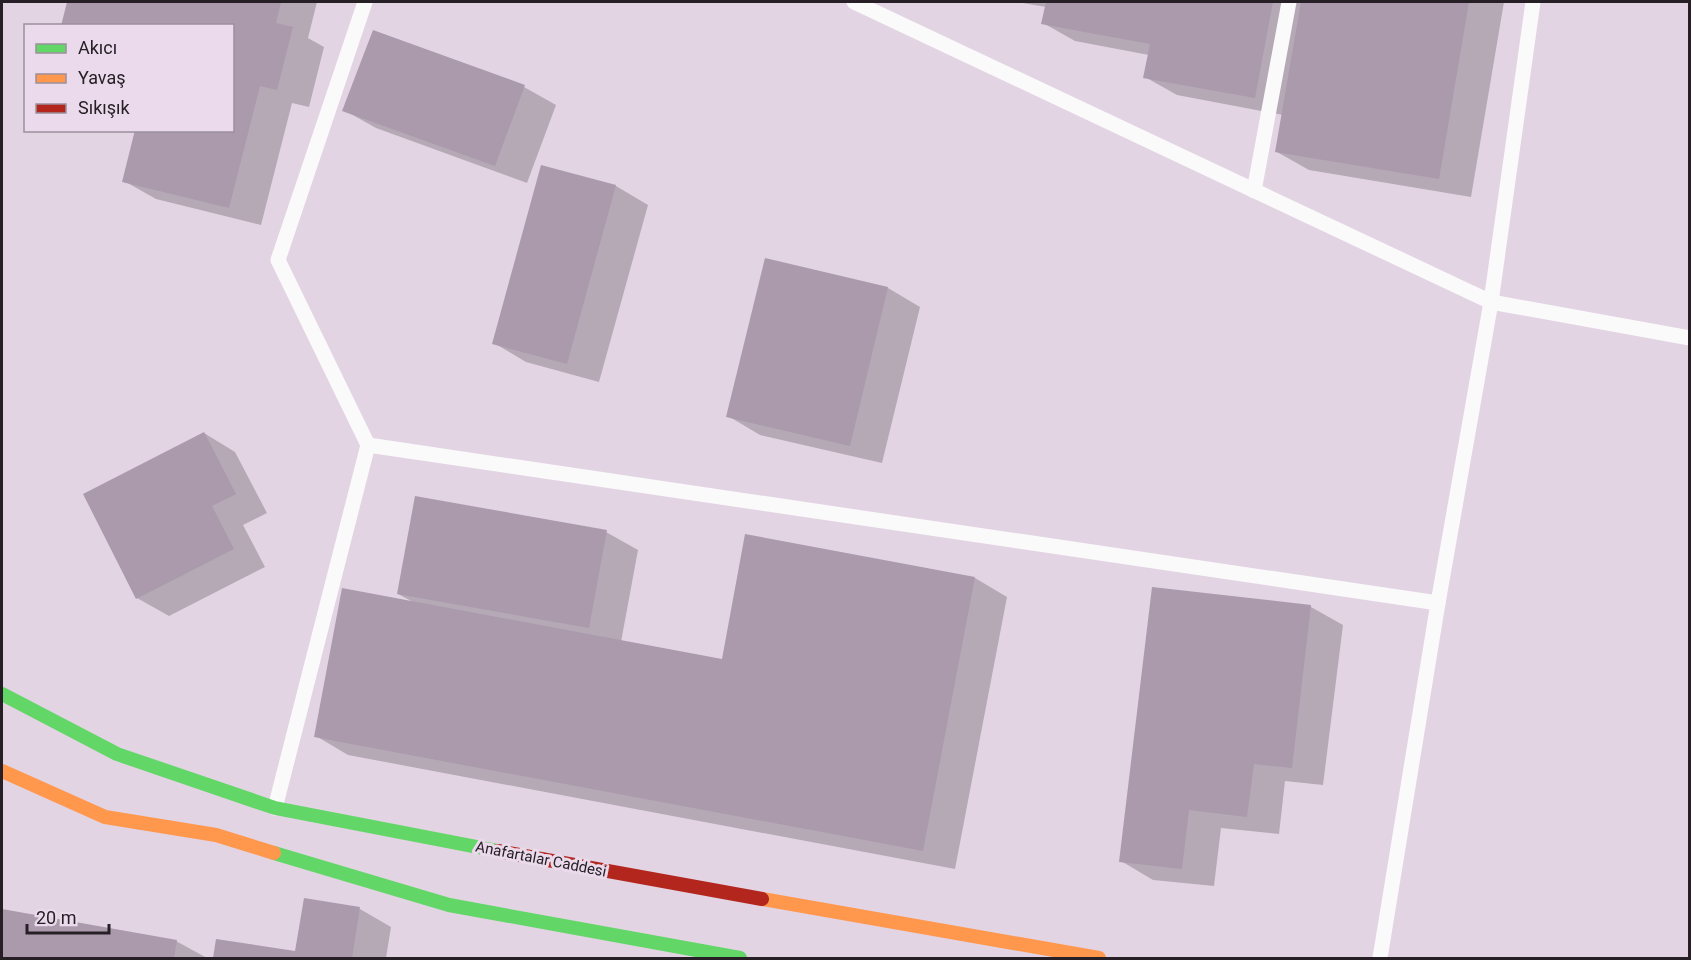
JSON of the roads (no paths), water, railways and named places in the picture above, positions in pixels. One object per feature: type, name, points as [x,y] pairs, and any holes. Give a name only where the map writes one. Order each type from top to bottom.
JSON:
[{"type":"main road","name":"Anafartalar Caddesi","points":[[2,694],[117,754],[275,808],[554,862],[1100,958]]},
{"type":"main road","points":[[2,771],[105,817],[216,835],[449,905],[740,958]]},
{"type":"lane","points":[[275,808],[368,445],[278,260],[365,2]]},
{"type":"lane","points":[[854,2],[1491,302],[1689,338]]},
{"type":"lane","points":[[1254,190],[1289,2]]},
{"type":"lane","points":[[1380,958],[1438,603],[1491,302],[1533,2]]},
{"type":"lane","points":[[368,445],[1438,603]]}]
